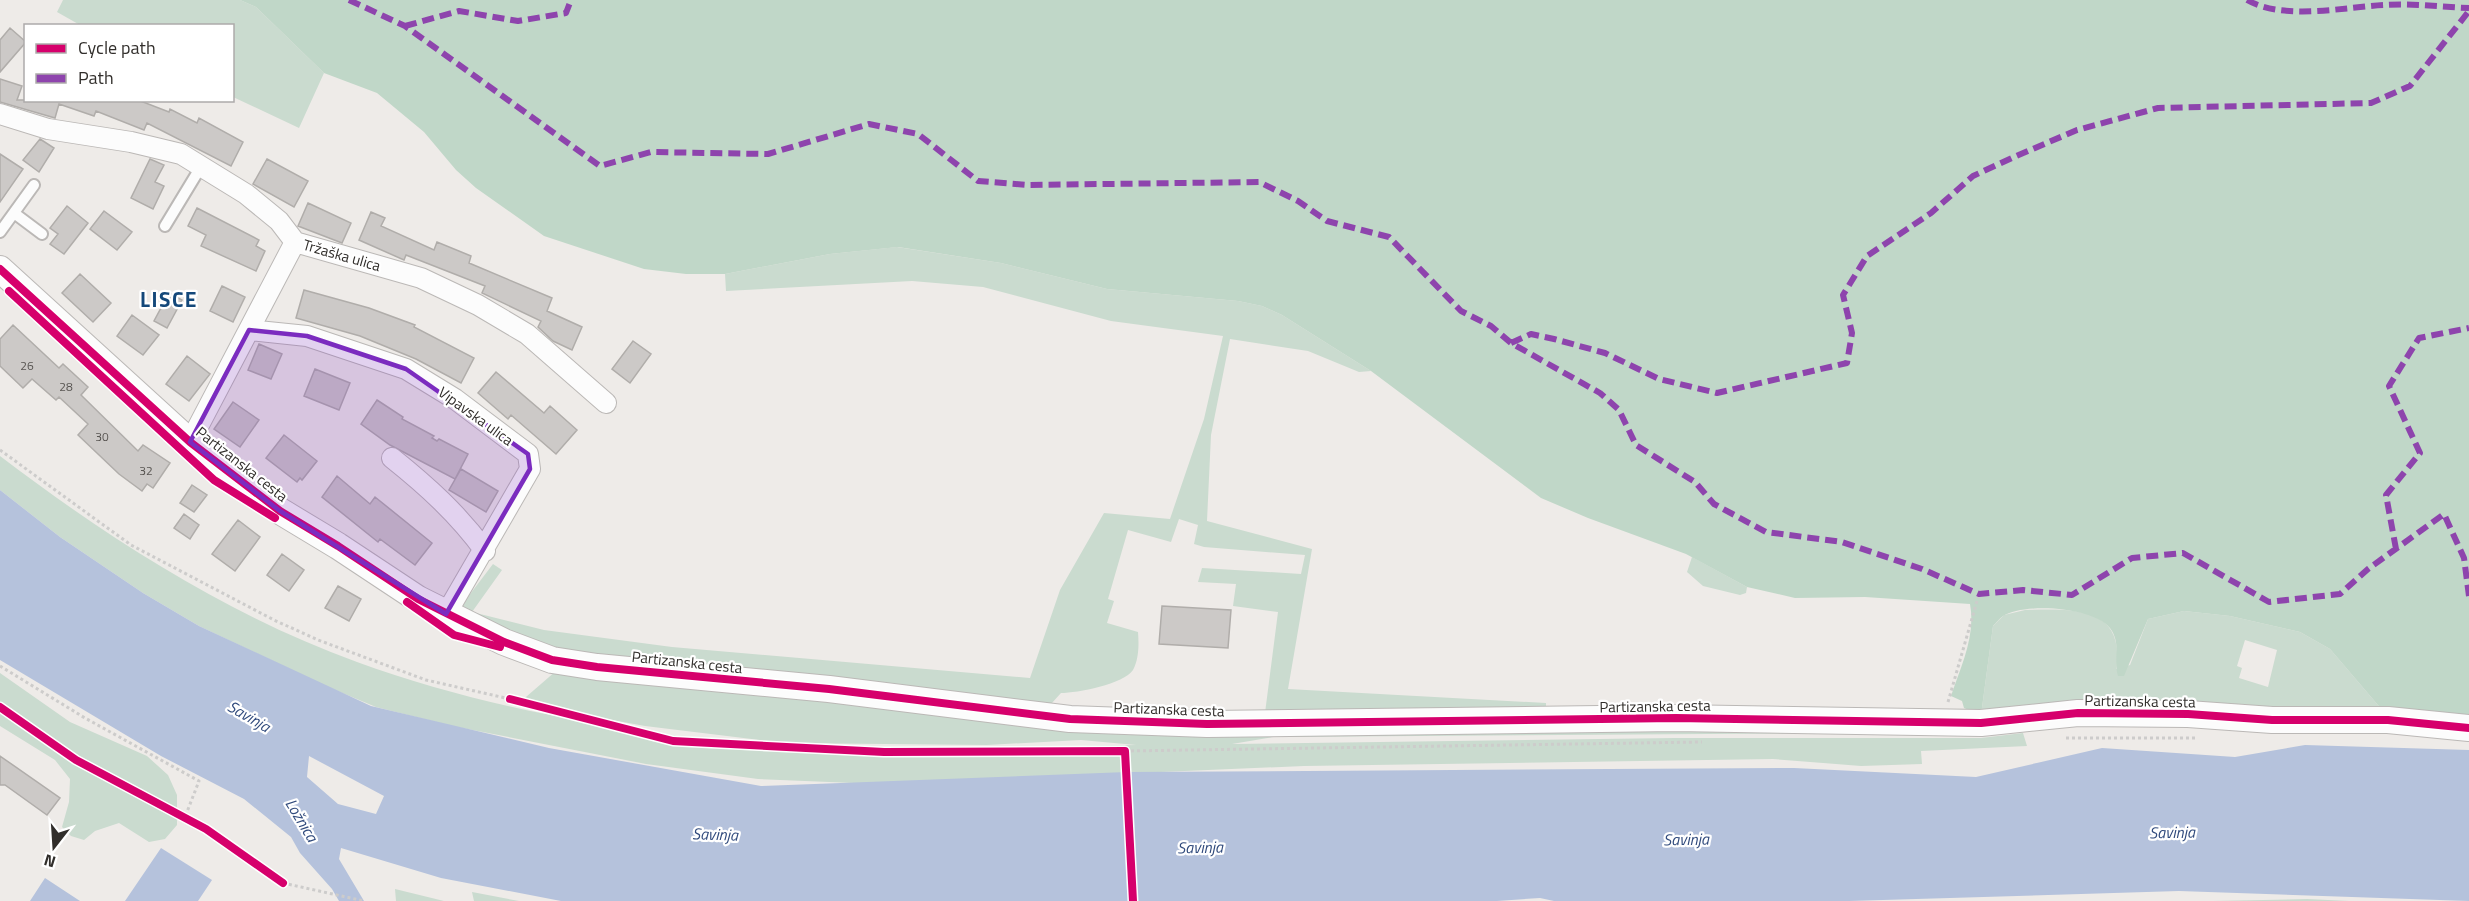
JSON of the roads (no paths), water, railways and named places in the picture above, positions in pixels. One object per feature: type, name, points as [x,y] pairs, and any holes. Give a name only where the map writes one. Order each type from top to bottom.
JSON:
[{"type":"street","name":"Tržaška ulica","points":[[0,114],[48,129],[131,142],[181,154],[246,194],[279,221],[295,242],[421,278],[478,305],[527,334],[606,403]]},
{"type":"street","points":[[190,442],[295,242]]},
{"type":"street","name":"Partizanska cesta","points":[[0,269],[190,442],[280,511],[418,599],[504,642],[552,660],[597,667],[829,689],[1070,719],[1207,724],[1676,718],[1981,723],[2100,713],[2188,714],[2272,720],[2388,720],[2469,728]]},
{"type":"street","name":"Vipavska ulica","points":[[249,330],[307,336],[406,369],[455,399],[528,454],[530,469],[446,614]]},
{"type":"street","points":[[392,458],[464,522],[484,551]]},
{"type":"lane","points":[[165,226],[202,165]]},
{"type":"lane","points":[[0,232],[34,185]]},
{"type":"lane","points":[[14,213],[42,234]]},
{"type":"water","points":[[0,490],[60,537],[143,593],[199,626],[371,706],[549,748],[761,786],[1127,772],[1794,768],[1976,777],[2102,748],[2235,757],[2305,745],[2469,750],[2469,901],[2179,891],[1849,901],[1554,901],[1540,898],[1497,901],[561,901],[441,878],[341,848],[339,859],[364,901],[339,901],[332,889],[300,853],[291,837],[244,799],[161,756],[0,660]],"holes":[[[309,756],[384,796],[376,814],[338,804],[307,777]]]},
{"type":"water","points":[[161,848],[212,880],[198,901],[125,901]]},
{"type":"water","points":[[45,878],[80,901],[30,901]]},
{"type":"district","name":"LISCE","points":[[169,299]]},
{"type":"water label","name":"Savinja","points":[[249,716]]},
{"type":"water label","name":"Ložnica","points":[[302,820]]},
{"type":"water label","name":"Savinja","points":[[2172,832]]},
{"type":"water label","name":"Savinja","points":[[715,834]]},
{"type":"water label","name":"Savinja","points":[[1686,839]]},
{"type":"water label","name":"Savinja","points":[[1200,847]]}]
